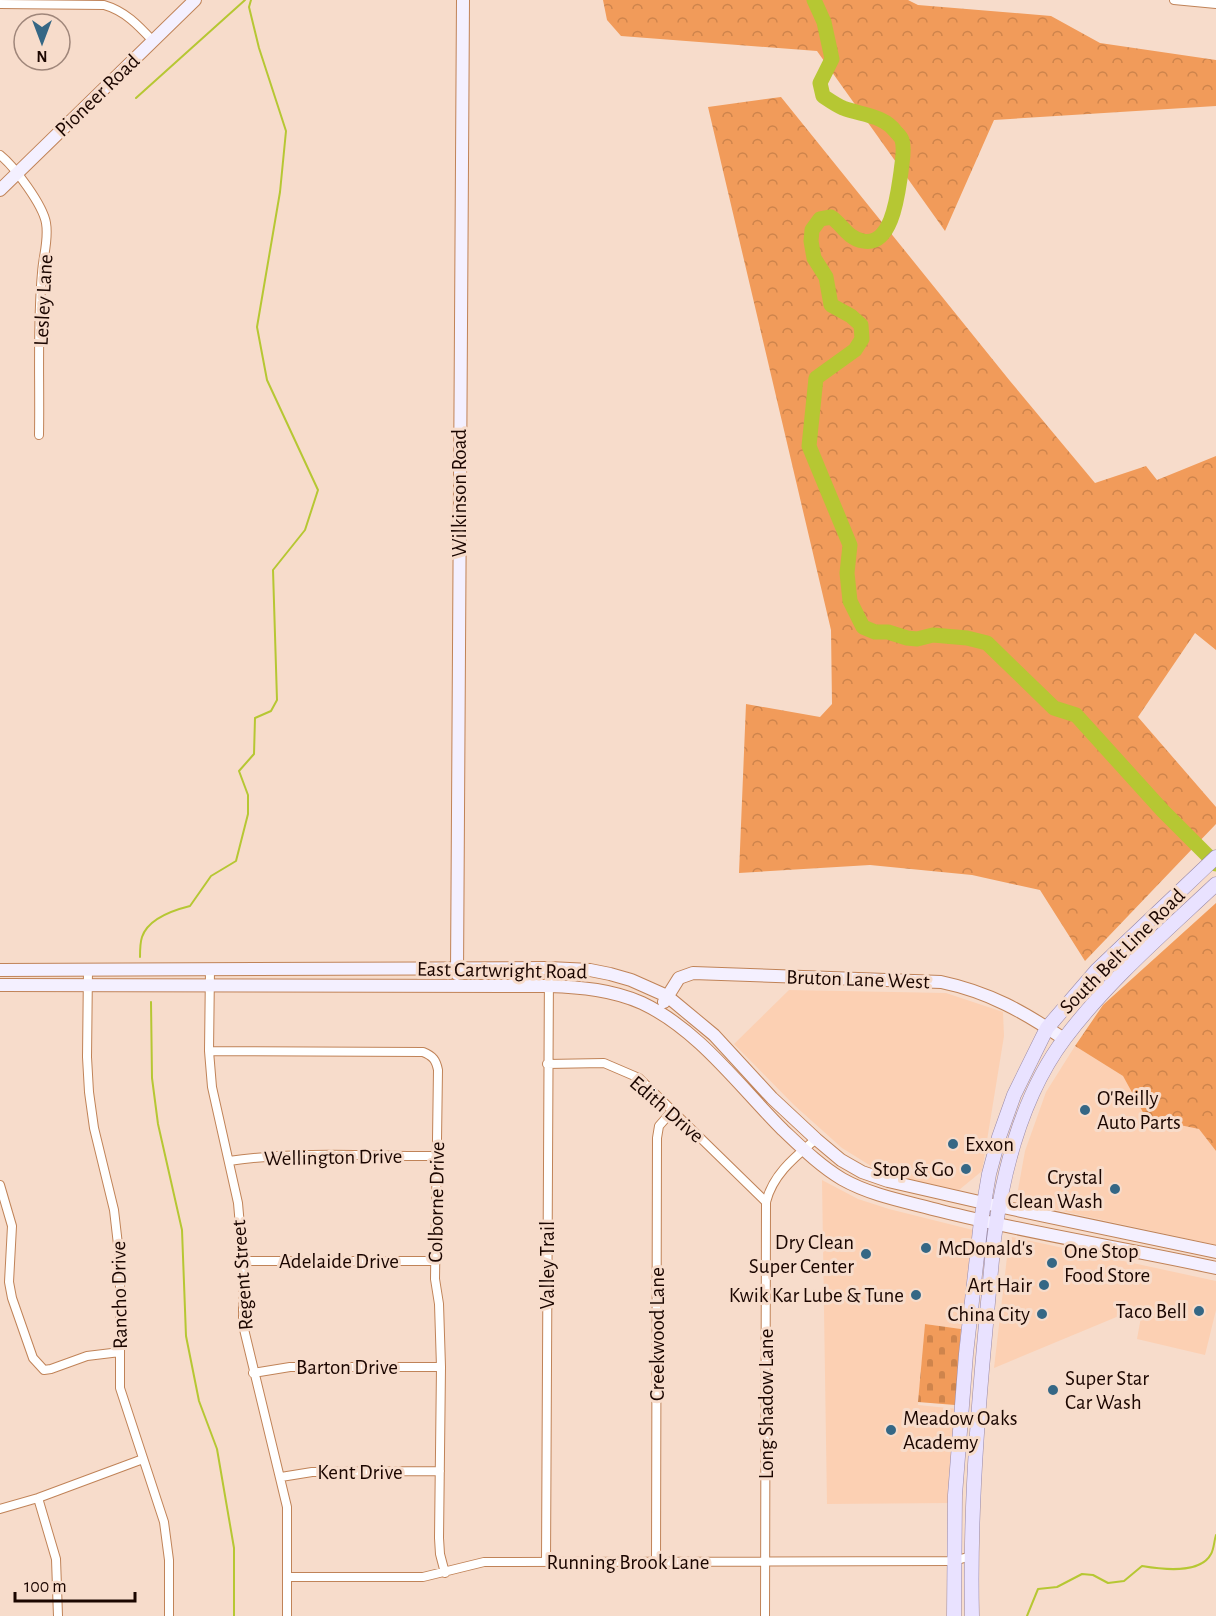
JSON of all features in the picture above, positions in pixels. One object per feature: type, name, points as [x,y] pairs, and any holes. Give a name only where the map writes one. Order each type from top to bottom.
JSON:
[{"type":"main road","name":"Pioneer Road","points":[[0,190],[195,0]]},
{"type":"main road","name":"Wilkinson Road","points":[[457,986],[463,0]]},
{"type":"main road","name":"South Belt Line Road","points":[[954,1616],[955,1495],[970,1320],[981,1221],[989,1174],[1008,1113],[1030,1060],[1047,1028],[1097,970],[1216,857]]},
{"type":"main road","name":"South Belt Line Road","points":[[972,1616],[972,1494],[996,1224],[1019,1126],[1035,1088],[1064,1039],[1104,992],[1216,884]]},
{"type":"main road","name":"East Cartwright Road","points":[[0,970],[549,968],[590,970],[610,974],[667,996],[714,1035],[772,1098],[816,1139],[841,1160],[862,1172],[888,1181],[999,1207],[1216,1252]]},
{"type":"main road","name":"Bruton Lane West","points":[[657,1012],[679,978],[693,973],[941,982],[970,988],[1009,1005],[1064,1039]]},
{"type":"main road","name":"East Cartwright Road","points":[[0,985],[549,986],[600,990],[642,1003],[675,1023],[713,1056],[803,1150],[843,1179],[893,1199],[981,1221],[1216,1268]]},
{"type":"main road","points":[[1177,1260],[1180,1244]]},
{"type":"main road","points":[[970,1320],[980,1323],[981,1327],[979,1360],[982,1371]]},
{"type":"street","points":[[1174,0],[1216,4]]},
{"type":"street","points":[[0,4],[104,5],[118,9],[138,24],[153,41]]},
{"type":"street","name":"Lesley Lane","points":[[0,155],[40,204],[46,221],[47,237],[42,273],[39,435]]},
{"type":"street","name":"Valley Trail","points":[[546,1562],[549,968]]},
{"type":"street","name":"Rancho Drive","points":[[88,969],[89,1092],[94,1128],[117,1222],[120,1262],[120,1388],[164,1522],[169,1560],[169,1616]]},
{"type":"street","name":"Regent Street","points":[[210,969],[209,1051],[212,1087],[237,1203],[243,1261],[243,1325],[287,1507],[287,1616]]},
{"type":"street","name":"Colborne Drive","points":[[209,1051],[423,1052],[432,1055],[437,1063],[435,1279],[439,1304],[441,1367],[439,1538],[445,1572]]},
{"type":"street","name":"Edith Drive","points":[[547,1064],[604,1063],[639,1078],[766,1202]]},
{"type":"street","name":"Creekwood Lane","points":[[657,1563],[657,1138],[659,1126],[673,1110]]},
{"type":"street","name":"Long Shadow Lane","points":[[765,1616],[766,1202],[770,1186],[776,1177],[816,1139]]},
{"type":"street","name":"Wellington Drive","points":[[229,1161],[299,1156],[436,1156]]},
{"type":"street","points":[[0,1185],[12,1226],[9,1282],[12,1298],[33,1358],[44,1370],[51,1370],[87,1356],[120,1352]]},
{"type":"street","name":"Adelaide Drive","points":[[243,1261],[435,1261]]},
{"type":"street","name":"Barton Drive","points":[[253,1373],[290,1367],[441,1367]]},
{"type":"street","points":[[0,1509],[143,1459]]},
{"type":"street","name":"Kent Drive","points":[[281,1477],[312,1472],[440,1471]]},
{"type":"street","points":[[38,1497],[56,1559],[58,1616]]},
{"type":"street","name":"Running Brook Lane","points":[[288,1577],[423,1577],[484,1562],[954,1561],[971,1556]]},
{"type":"shaded area","points":[[789,990],[946,993],[1003,1012],[1004,1036],[982,1171],[959,1190],[879,1171],[842,1148],[794,1105],[734,1044]]},
{"type":"shaded area","points":[[1075,1046],[1123,1076],[1146,1118],[1200,1129],[1216,1151],[1216,1245],[1016,1201],[1025,1151],[1046,1092]]},
{"type":"shaded area","points":[[822,1180],[858,1199],[973,1230],[961,1329],[925,1324],[918,1405],[958,1409],[950,1503],[827,1504]]},
{"type":"shaded area","points":[[1012,1237],[1216,1281],[1216,1310],[1205,1355],[1137,1339],[1143,1306],[994,1368],[1009,1240]]},
{"type":"green space","points":[[603,0],[908,0],[918,5],[1051,16],[1100,43],[1216,60],[1216,106],[994,120],[945,231],[817,51],[621,36],[607,20]]},
{"type":"green space","points":[[781,97],[1095,483],[1146,466],[1157,480],[1216,456],[1216,650],[1195,633],[1138,717],[1216,807],[1216,824],[1085,961],[1040,890],[972,875],[870,865],[739,873],[746,704],[820,717],[832,704],[831,630],[708,107]]},
{"type":"green space","points":[[1216,903],[1216,1151],[1199,1129],[1146,1118],[1123,1076],[1075,1046],[1103,1005]]},
{"type":"green space","points":[[925,1324],[961,1329],[955,1405],[918,1402]]},
{"type":"waterway","points":[[136,98],[245,0]]},
{"type":"waterway","points":[[140,957],[142,937],[150,925],[169,913],[190,906],[211,876],[236,861],[248,814],[248,795],[239,771],[254,754],[255,718],[271,711],[277,700],[273,570],[305,530],[318,490],[267,380],[257,327],[280,192],[286,131],[259,48],[249,7],[251,0]]},
{"type":"waterway","points":[[814,0],[824,22],[832,59],[820,83],[823,96],[843,108],[885,122],[900,137],[903,147],[896,204],[887,227],[881,235],[873,241],[857,239],[831,217],[820,219],[812,230],[814,258],[826,277],[831,305],[851,316],[861,325],[862,339],[855,350],[816,378],[809,446],[850,545],[847,573],[850,601],[863,627],[875,632],[888,632],[917,639],[933,635],[967,638],[987,643],[1054,708],[1076,715],[1163,811],[1216,864]]},
{"type":"waterway","points":[[151,1002],[152,1078],[158,1124],[182,1230],[186,1336],[199,1401],[217,1449],[234,1548],[234,1616]]},
{"type":"waterway","points":[[1027,1616],[1038,1589],[1057,1587],[1082,1574],[1093,1575],[1108,1583],[1124,1581],[1142,1566],[1189,1568],[1206,1561],[1213,1550],[1216,1535]]},
{"type":"place","name":"O'Reilly Auto Parts","points":[[1085,1110]]},
{"type":"place","name":"Exxon","points":[[953,1144]]},
{"type":"place","name":"Stop & Go","points":[[966,1169]]},
{"type":"place","name":"Crystal Clean Wash","points":[[1115,1189]]},
{"type":"place","name":"McDonald's","points":[[926,1248]]},
{"type":"place","name":"Dry Clean Super Center","points":[[866,1254]]},
{"type":"place","name":"One Stop Food Store","points":[[1052,1263]]},
{"type":"place","name":"Art Hair","points":[[1044,1285]]},
{"type":"place","name":"Kwik Kar Lube & Tune","points":[[916,1295]]},
{"type":"place","name":"Taco Bell","points":[[1199,1311]]},
{"type":"place","name":"China City","points":[[1042,1314]]},
{"type":"place","name":"Super Star Car Wash","points":[[1053,1390]]},
{"type":"place","name":"Meadow Oaks Academy","points":[[891,1430]]}]
